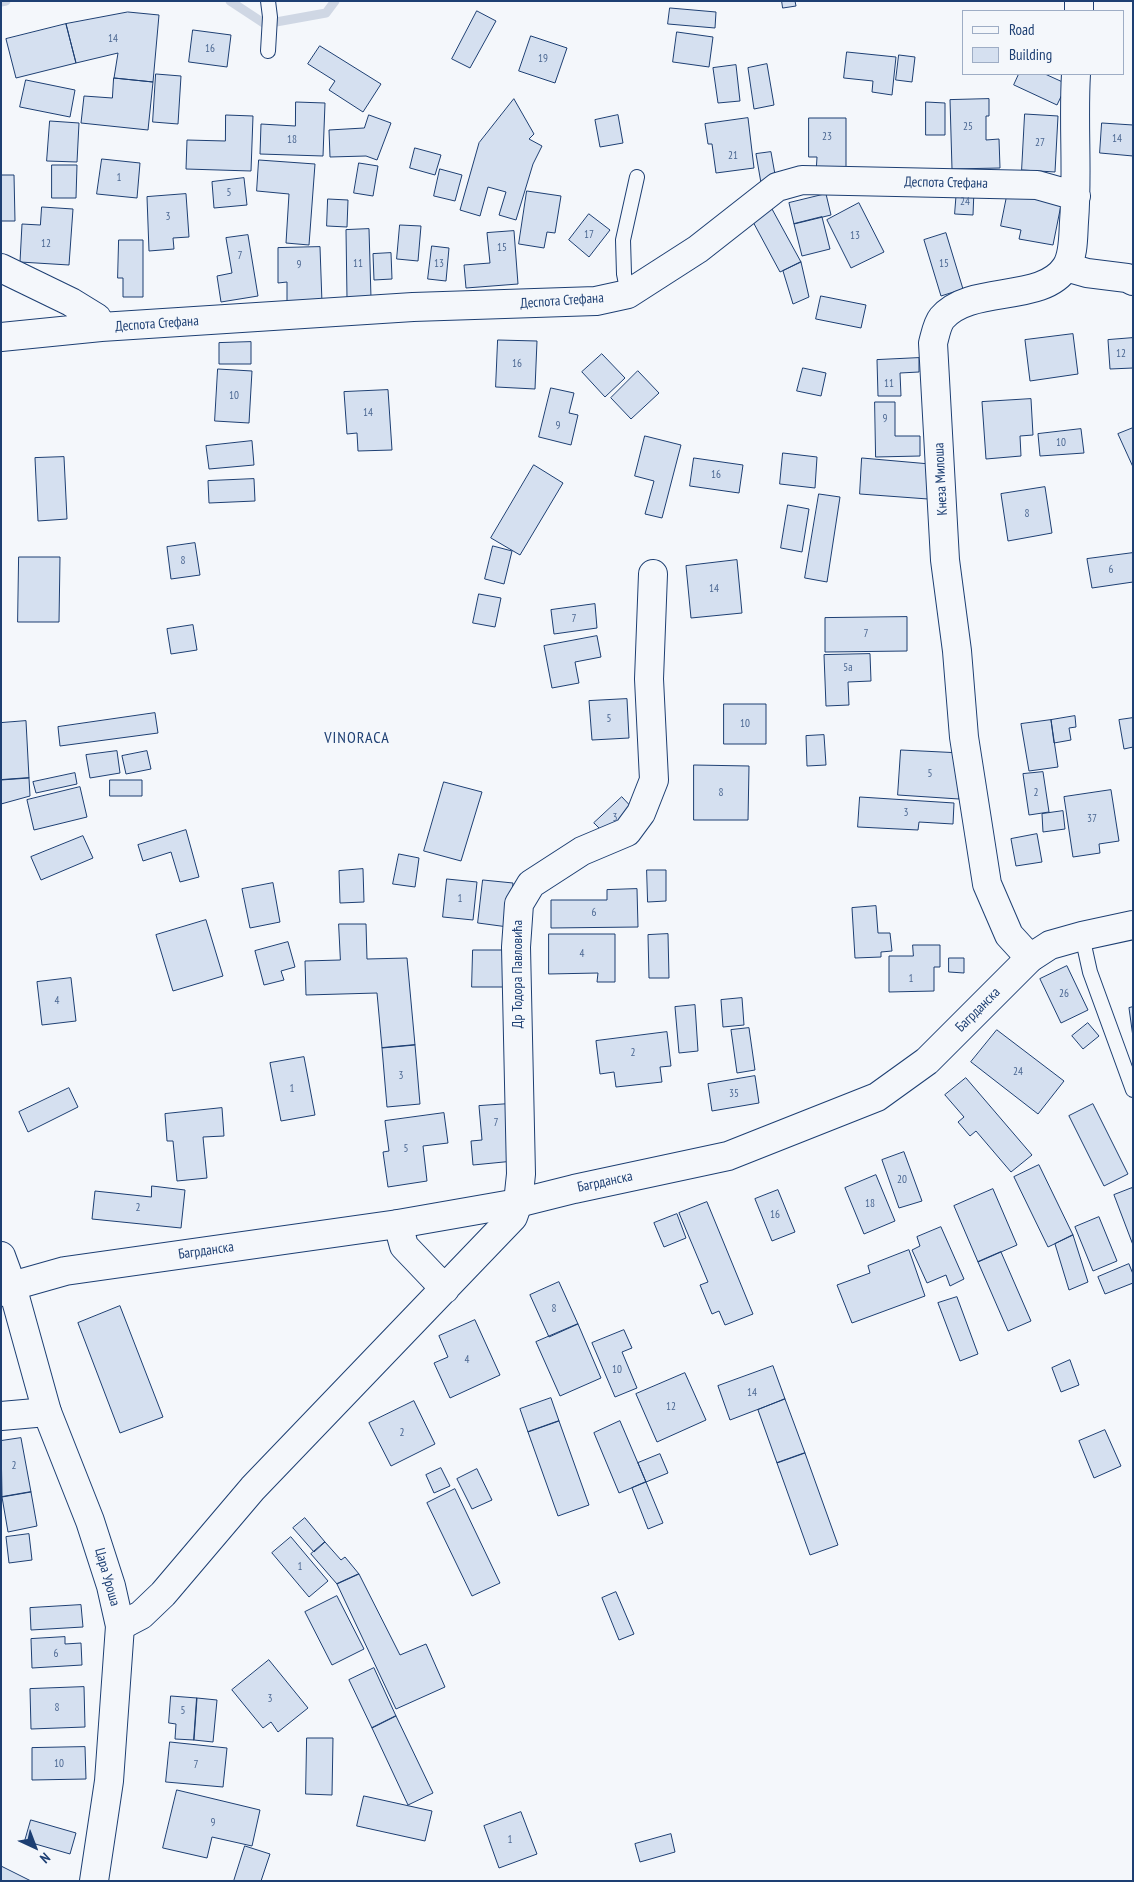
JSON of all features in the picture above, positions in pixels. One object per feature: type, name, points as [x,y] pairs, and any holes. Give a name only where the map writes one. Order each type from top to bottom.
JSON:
[{"type":"street","points":[[1076,75],[1076,196],[1072,248],[1066,267],[1127,278],[1133,281]]},
{"type":"street","name":"Деспота Стефана","points":[[1,337],[101,328],[413,307],[596,301],[628,294],[698,249],[777,187],[802,180],[1037,185],[1076,196]]},
{"type":"street","name":"Кнеза Милоша","points":[[1030,958],[1009,934],[987,884],[964,737],[957,650],[945,560],[932,343],[942,319],[962,302],[1037,287],[1054,278],[1066,267]]},
{"type":"street","name":"Деспота Стефана","points":[[1,268],[71,302],[97,318],[101,328]]},
{"type":"street","name":"Др Тодора Павловића","points":[[518,1203],[521,1174],[516,947],[519,904],[532,884],[582,851],[627,832],[641,813],[654,780],[649,678],[653,574]]},
{"type":"street","name":"Багрданска","points":[[7,1289],[65,1271],[398,1224],[518,1203],[728,1156],[877,1097],[927,1061],[1030,958],[1050,945],[1133,925]]},
{"type":"street","points":[[120,1626],[141,1615],[163,1594],[253,1488],[513,1217],[518,1203]]},
{"type":"street","points":[[398,1224],[404,1246],[445,1289]]},
{"type":"street","name":"Цара Уроша","points":[[1,1256],[7,1289],[47,1412],[90,1521],[111,1586],[120,1626],[109,1781],[94,1881]]},
{"type":"street","points":[[1,1416],[47,1412]]},
{"type":"lane","points":[[268,1],[270,17],[268,51]]},
{"type":"lane","points":[[628,294],[624,274],[623,240],[637,177]]},
{"type":"lane","points":[[1082,936],[1090,972],[1133,1090]]},
{"type":"building","points":[[782,1],[795,1],[796,6],[783,8]]},
{"type":"building","points":[[670,8],[716,12],[715,28],[668,24]]},
{"type":"building","points":[[477,11],[496,21],[470,68],[452,59]]},
{"type":"building","points":[[128,12],[159,15],[153,82],[114,78],[118,53],[76,63],[66,24]]},
{"type":"building","points":[[66,24],[76,63],[16,78],[6,39]]},
{"type":"building","points":[[193,30],[231,35],[227,67],[189,62]]},
{"type":"building","points":[[677,32],[713,37],[709,67],[673,62]]},
{"type":"building","points":[[531,36],[567,48],[555,83],[519,71]]},
{"type":"building","points":[[320,46],[381,84],[363,112],[329,90],[335,81],[308,64]]},
{"type":"building","points":[[847,52],[896,57],[892,95],[872,92],[873,81],[844,78]]},
{"type":"building","points":[[899,55],[915,57],[912,82],[896,80]]},
{"type":"building","points":[[767,64],[774,105],[754,109],[748,68]]},
{"type":"building","points":[[736,65],[740,101],[718,103],[713,68]]},
{"type":"building","points":[[156,74],[181,76],[178,124],[153,122]]},
{"type":"building","points":[[1019,75],[1047,75],[1067,84],[1057,105],[1014,85]]},
{"type":"building","points":[[114,78],[153,82],[148,130],[81,123],[84,96],[112,98]]},
{"type":"building","points":[[26,80],[75,90],[70,117],[20,107]]},
{"type":"building","points":[[514,99],[534,134],[529,139],[542,146],[533,164],[516,220],[499,215],[506,192],[488,187],[480,216],[460,210],[479,143]]},
{"type":"building","points":[[989,99],[989,116],[986,116],[986,140],[999,139],[1000,168],[952,169],[950,100]]},
{"type":"building","points":[[296,102],[325,103],[323,156],[260,154],[261,124],[295,126]]},
{"type":"building","points":[[926,102],[945,103],[945,135],[926,135]]},
{"type":"building","points":[[1025,114],[1058,116],[1055,172],[1022,170]]},
{"type":"building","points":[[226,115],[253,116],[251,171],[186,169],[187,140],[225,141]]},
{"type":"building","points":[[369,115],[391,123],[377,160],[366,156],[330,157],[329,130],[364,128]]},
{"type":"building","points":[[618,115],[623,143],[600,147],[595,120]]},
{"type":"building","points":[[748,118],[754,168],[716,173],[712,144],[708,144],[705,124]]},
{"type":"building","points":[[809,118],[846,118],[846,174],[816,174],[817,157],[809,157]]},
{"type":"building","points":[[50,121],[79,123],[77,162],[47,161]]},
{"type":"building","points":[[1102,123],[1133,125],[1133,156],[1100,153]]},
{"type":"building","points":[[415,148],[441,155],[435,175],[410,168]]},
{"type":"building","points":[[771,152],[776,180],[761,183],[756,154]]},
{"type":"building","points":[[102,159],[140,163],[137,198],[97,194]]},
{"type":"building","points":[[259,160],[315,164],[309,245],[286,243],[289,194],[257,191]]},
{"type":"building","points":[[359,163],[378,166],[373,196],[354,193]]},
{"type":"building","points":[[52,165],[77,165],[76,198],[52,198]]},
{"type":"building","points":[[440,169],[462,175],[455,201],[434,196]]},
{"type":"building","points":[[1,175],[14,175],[15,221],[1,221]]},
{"type":"building","points":[[244,178],[247,205],[214,208],[212,182]]},
{"type":"building","points":[[957,188],[974,190],[973,215],[955,214]]},
{"type":"building","points":[[527,191],[561,196],[555,233],[547,232],[544,248],[519,244]]},
{"type":"building","points":[[1008,191],[1062,200],[1053,245],[1019,239],[1021,230],[1001,226]]},
{"type":"building","points":[[186,194],[189,237],[173,238],[174,249],[149,251],[147,197]]},
{"type":"building","points":[[826,194],[831,215],[794,224],[789,203]]},
{"type":"building","points":[[328,199],[348,200],[347,227],[327,226]]},
{"type":"building","points":[[859,203],[884,252],[851,268],[827,220]]},
{"type":"building","points":[[42,207],[73,209],[69,265],[20,262],[22,224],[40,225]]},
{"type":"building","points":[[772,209],[801,262],[780,272],[752,220]]},
{"type":"building","points":[[589,214],[610,230],[589,257],[569,240]]},
{"type":"building","points":[[822,217],[830,249],[802,256],[794,224]]},
{"type":"building","points":[[400,225],[421,226],[418,261],[397,259]]},
{"type":"building","points":[[369,229],[371,298],[347,298],[346,230]]},
{"type":"building","points":[[514,231],[518,284],[466,288],[464,265],[490,263],[487,233]]},
{"type":"building","points":[[946,233],[963,289],[941,296],[924,240]]},
{"type":"building","points":[[248,235],[258,296],[221,302],[217,276],[232,273],[226,238]]},
{"type":"building","points":[[119,240],[143,240],[143,297],[123,297],[123,278],[118,278]]},
{"type":"building","points":[[432,246],[449,248],[446,281],[428,279]]},
{"type":"building","points":[[320,247],[322,303],[287,304],[287,282],[278,283],[278,248]]},
{"type":"building","points":[[391,253],[392,279],[374,280],[373,254]]},
{"type":"building","points":[[801,262],[809,297],[793,304],[783,271]]},
{"type":"building","points":[[821,296],[866,305],[861,328],[816,319]]},
{"type":"building","points":[[1073,334],[1078,374],[1030,381],[1025,340]]},
{"type":"building","points":[[1133,338],[1133,368],[1110,369],[1108,340]]},
{"type":"building","points":[[498,340],[537,341],[535,389],[496,387]]},
{"type":"building","points":[[251,342],[251,364],[219,364],[219,343]]},
{"type":"building","points":[[602,354],[625,378],[605,397],[582,372]]},
{"type":"building","points":[[919,358],[919,372],[900,373],[901,396],[878,396],[877,360]]},
{"type":"building","points":[[803,368],[826,373],[821,396],[797,391]]},
{"type":"building","points":[[218,369],[252,371],[249,423],[215,421]]},
{"type":"building","points":[[638,371],[659,393],[631,419],[611,398]]},
{"type":"building","points":[[551,388],[574,393],[569,413],[578,415],[571,445],[539,437]]},
{"type":"building","points":[[388,390],[392,450],[358,451],[357,433],[347,434],[344,392]]},
{"type":"building","points":[[1031,399],[1033,435],[1020,436],[1021,456],[986,459],[982,402]]},
{"type":"building","points":[[875,402],[895,402],[895,436],[920,436],[920,456],[876,457]]},
{"type":"building","points":[[1133,428],[1133,467],[1118,434]]},
{"type":"building","points":[[1081,429],[1084,453],[1040,456],[1038,434]]},
{"type":"building","points":[[645,436],[681,445],[662,518],[645,514],[654,481],[635,476]]},
{"type":"building","points":[[252,441],[254,465],[209,469],[206,446]]},
{"type":"building","points":[[783,453],[817,457],[815,488],[780,484]]},
{"type":"building","points":[[64,457],[67,519],[38,521],[35,458]]},
{"type":"building","points":[[694,458],[743,465],[739,493],[690,486]]},
{"type":"building","points":[[862,458],[930,464],[928,499],[860,494]]},
{"type":"building","points":[[534,465],[563,483],[520,555],[491,538]]},
{"type":"building","points":[[254,479],[255,501],[209,503],[208,481]]},
{"type":"building","points":[[1045,487],[1052,533],[1008,541],[1001,494]]},
{"type":"building","points":[[819,494],[840,497],[827,582],[805,578]]},
{"type":"building","points":[[788,505],[809,509],[802,552],[781,548]]},
{"type":"building","points":[[195,543],[200,575],[171,579],[167,547]]},
{"type":"building","points":[[493,546],[512,551],[504,584],[485,579]]},
{"type":"building","points":[[1133,553],[1133,582],[1092,588],[1087,559]]},
{"type":"building","points":[[19,557],[60,557],[59,622],[18,622]]},
{"type":"building","points":[[737,560],[742,613],[691,618],[686,566]]},
{"type":"building","points":[[479,594],[501,598],[495,627],[473,623]]},
{"type":"building","points":[[595,604],[597,628],[554,634],[551,610]]},
{"type":"building","points":[[907,617],[907,651],[825,652],[825,618]]},
{"type":"building","points":[[193,625],[197,650],[171,654],[167,629]]},
{"type":"building","points":[[597,636],[601,657],[575,662],[579,683],[552,688],[544,646]]},
{"type":"building","points":[[870,654],[871,681],[848,682],[849,705],[826,706],[824,655]]},
{"type":"building","points":[[627,699],[629,738],[592,740],[589,701]]},
{"type":"building","points":[[724,704],[766,704],[766,744],[724,744]]},
{"type":"building","points":[[155,713],[158,733],[60,746],[58,727]]},
{"type":"building","points":[[1075,716],[1076,727],[1069,728],[1071,740],[1054,743],[1051,720]]},
{"type":"building","points":[[1133,718],[1133,747],[1124,749],[1119,720]]},
{"type":"building","points":[[1051,720],[1058,767],[1029,771],[1021,724]]},
{"type":"building","points":[[26,721],[29,778],[1,780],[1,723]]},
{"type":"building","points":[[824,735],[826,765],[807,766],[806,736]]},
{"type":"building","points":[[901,750],[962,753],[959,799],[898,795]]},
{"type":"building","points":[[117,751],[120,773],[90,778],[86,755]]},
{"type":"building","points":[[147,751],[151,769],[126,774],[122,756]]},
{"type":"building","points":[[694,765],[749,766],[748,820],[694,820]]},
{"type":"building","points":[[1043,772],[1049,812],[1029,815],[1023,774]]},
{"type":"building","points":[[75,773],[77,784],[36,793],[33,782]]},
{"type":"building","points":[[29,778],[30,796],[1,804],[1,780]]},
{"type":"building","points":[[110,780],[142,780],[142,796],[110,796]]},
{"type":"building","points":[[444,782],[482,792],[461,861],[424,851]]},
{"type":"building","points":[[80,787],[87,817],[34,830],[27,800]]},
{"type":"building","points":[[1111,790],[1119,841],[1099,844],[1100,853],[1073,857],[1064,797]]},
{"type":"building","points":[[622,797],[636,812],[609,838],[594,823]]},
{"type":"building","points":[[860,797],[954,803],[953,824],[919,822],[918,830],[858,827]]},
{"type":"building","points":[[1063,811],[1065,829],[1043,832],[1042,814]]},
{"type":"building","points":[[186,830],[199,877],[180,882],[171,852],[143,861],[138,845]]},
{"type":"building","points":[[1037,834],[1042,862],[1016,866],[1011,839]]},
{"type":"building","points":[[83,836],[93,858],[41,880],[31,857]]},
{"type":"building","points":[[399,854],[419,858],[415,887],[393,884]]},
{"type":"building","points":[[363,869],[364,902],[340,903],[339,871]]},
{"type":"building","points":[[647,870],[666,870],[666,901],[648,902]]},
{"type":"building","points":[[447,879],[477,882],[473,920],[443,917]]},
{"type":"building","points":[[483,880],[513,883],[508,927],[478,923]]},
{"type":"building","points":[[273,883],[280,922],[250,928],[242,889]]},
{"type":"building","points":[[637,889],[638,927],[551,928],[551,900],[607,900],[607,890]]},
{"type":"building","points":[[876,906],[878,933],[890,933],[892,951],[881,952],[881,957],[855,958],[852,908]]},
{"type":"building","points":[[206,920],[223,976],[173,991],[156,935]]},
{"type":"building","points":[[339,924],[366,924],[367,959],[407,958],[415,1045],[382,1048],[377,993],[306,995],[305,961],[340,960]]},
{"type":"building","points":[[549,934],[615,934],[615,982],[597,982],[598,973],[549,974]]},
{"type":"building","points":[[668,934],[669,978],[649,978],[648,935]]},
{"type":"building","points":[[288,942],[295,967],[281,971],[284,980],[264,985],[255,951]]},
{"type":"building","points":[[913,945],[940,945],[940,967],[934,967],[934,991],[889,992],[889,956],[913,956]]},
{"type":"building","points":[[473,950],[510,950],[510,987],[472,987]]},
{"type":"building","points":[[949,958],[964,958],[964,973],[949,972]]},
{"type":"building","points":[[1067,966],[1088,1010],[1061,1023],[1040,979]]},
{"type":"building","points":[[71,978],[76,1021],[42,1025],[37,982]]},
{"type":"building","points":[[742,998],[744,1025],[723,1027],[721,1000]]},
{"type":"building","points":[[695,1005],[698,1051],[679,1053],[675,1007]]},
{"type":"building","points":[[1133,1007],[1133,1037],[1129,1008]]},
{"type":"building","points":[[1088,1023],[1099,1036],[1083,1049],[1072,1036]]},
{"type":"building","points":[[749,1028],[755,1070],[737,1073],[731,1030]]},
{"type":"building","points":[[997,1030],[1064,1081],[1038,1114],[971,1062]]},
{"type":"building","points":[[667,1032],[671,1066],[660,1067],[662,1082],[616,1087],[614,1072],[600,1074],[596,1041]]},
{"type":"building","points":[[415,1045],[420,1104],[387,1107],[382,1048]]},
{"type":"building","points":[[304,1057],[315,1115],[281,1121],[270,1063]]},
{"type":"building","points":[[755,1076],[759,1103],[712,1111],[708,1084]]},
{"type":"building","points":[[966,1078],[1032,1155],[1011,1172],[976,1131],[970,1136],[958,1122],[964,1117],[945,1095]]},
{"type":"building","points":[[69,1088],[78,1107],[28,1132],[19,1112]]},
{"type":"building","points":[[509,1104],[514,1161],[473,1165],[471,1141],[482,1140],[479,1106]]},
{"type":"building","points":[[1093,1104],[1128,1174],[1104,1186],[1069,1116]]},
{"type":"building","points":[[222,1108],[224,1136],[203,1137],[207,1178],[177,1181],[173,1141],[167,1141],[165,1114]]},
{"type":"building","points":[[444,1113],[448,1143],[423,1146],[427,1181],[388,1187],[383,1152],[389,1151],[385,1121]]},
{"type":"building","points":[[904,1152],[922,1201],[899,1208],[882,1160]]},
{"type":"building","points":[[1039,1165],[1073,1235],[1048,1247],[1014,1177]]},
{"type":"building","points":[[876,1175],[895,1221],[864,1234],[845,1188]]},
{"type":"building","points":[[152,1186],[185,1190],[181,1228],[92,1219],[95,1191],[151,1197]]},
{"type":"building","points":[[1132,1188],[1133,1190],[1133,1245],[1114,1195]]},
{"type":"building","points":[[993,1189],[1017,1245],[978,1262],[954,1206]]},
{"type":"building","points":[[778,1190],[795,1232],[772,1241],[755,1199]]},
{"type":"building","points":[[707,1202],[753,1314],[725,1325],[719,1311],[712,1314],[700,1285],[708,1282],[679,1213]]},
{"type":"building","points":[[677,1214],[686,1238],[664,1247],[654,1223]]},
{"type":"building","points":[[1099,1217],[1117,1261],[1093,1271],[1075,1227]]},
{"type":"building","points":[[941,1227],[964,1279],[950,1286],[946,1275],[927,1283],[912,1250],[920,1246],[917,1237]]},
{"type":"building","points":[[1073,1235],[1088,1282],[1069,1290],[1055,1244]]},
{"type":"building","points":[[909,1250],[925,1296],[852,1323],[837,1285],[870,1273],[868,1266]]},
{"type":"building","points":[[1001,1252],[1031,1321],[1008,1331],[978,1262]]},
{"type":"building","points":[[1129,1264],[1133,1274],[1133,1283],[1105,1294],[1098,1277]]},
{"type":"building","points":[[559,1282],[578,1324],[549,1337],[530,1295]]},
{"type":"building","points":[[957,1297],[978,1354],[960,1361],[938,1303]]},
{"type":"building","points":[[120,1306],[163,1417],[120,1433],[78,1323]]},
{"type":"building","points":[[475,1320],[500,1375],[450,1398],[434,1363],[448,1357],[439,1336]]},
{"type":"building","points":[[578,1324],[601,1378],[560,1396],[536,1342]]},
{"type":"building","points":[[624,1330],[632,1348],[622,1352],[637,1388],[615,1397],[592,1343]]},
{"type":"building","points":[[1070,1360],[1079,1385],[1061,1392],[1052,1368]]},
{"type":"building","points":[[773,1366],[785,1399],[730,1420],[718,1386]]},
{"type":"building","points":[[685,1373],[706,1420],[657,1442],[636,1394]]},
{"type":"building","points":[[551,1398],[559,1421],[528,1432],[520,1409]]},
{"type":"building","points":[[785,1399],[805,1453],[777,1463],[758,1410]]},
{"type":"building","points":[[414,1401],[435,1444],[391,1466],[369,1423]]},
{"type":"building","points":[[559,1421],[589,1505],[558,1516],[528,1432]]},
{"type":"building","points":[[620,1421],[646,1482],[619,1493],[594,1433]]},
{"type":"building","points":[[1105,1430],[1121,1466],[1094,1478],[1079,1441]]},
{"type":"building","points":[[21,1438],[31,1492],[2,1497],[1,1441]]},
{"type":"building","points":[[805,1453],[838,1545],[810,1555],[777,1463]]},
{"type":"building","points":[[660,1454],[668,1473],[646,1482],[638,1463]]},
{"type":"building","points":[[441,1468],[450,1486],[434,1493],[426,1475]]},
{"type":"building","points":[[477,1469],[492,1500],[472,1509],[457,1479]]},
{"type":"building","points":[[646,1482],[663,1523],[648,1529],[632,1488]]},
{"type":"building","points":[[455,1489],[500,1583],[472,1596],[427,1503]]},
{"type":"building","points":[[31,1492],[37,1526],[8,1532],[2,1497]]},
{"type":"building","points":[[305,1518],[325,1542],[314,1552],[293,1528]]},
{"type":"building","points":[[29,1534],[32,1560],[9,1563],[6,1537]]},
{"type":"building","points":[[291,1537],[328,1581],[309,1597],[272,1553]]},
{"type":"building","points":[[325,1542],[341,1560],[345,1557],[359,1574],[337,1584],[311,1554]]},
{"type":"building","points":[[359,1574],[400,1655],[426,1644],[445,1687],[396,1709],[337,1584]]},
{"type":"building","points":[[616,1592],[634,1634],[619,1640],[602,1598]]},
{"type":"building","points":[[337,1596],[364,1649],[332,1665],[305,1612]]},
{"type":"building","points":[[81,1605],[83,1627],[31,1630],[30,1608]]},
{"type":"building","points":[[65,1637],[65,1644],[81,1643],[82,1665],[32,1668],[31,1639]]},
{"type":"building","points":[[269,1660],[308,1708],[278,1732],[271,1722],[263,1728],[232,1690]]},
{"type":"building","points":[[374,1668],[396,1716],[372,1728],[349,1680]]},
{"type":"building","points":[[84,1687],[85,1727],[31,1729],[30,1689]]},
{"type":"building","points":[[171,1696],[197,1698],[194,1740],[175,1739],[176,1724],[169,1723]]},
{"type":"building","points":[[197,1698],[217,1700],[213,1742],[194,1740]]},
{"type":"building","points":[[396,1716],[433,1793],[408,1805],[372,1728]]},
{"type":"building","points":[[307,1738],[333,1738],[332,1795],[306,1794]]},
{"type":"building","points":[[170,1742],[227,1748],[223,1787],[166,1782]]},
{"type":"building","points":[[85,1747],[86,1779],[32,1780],[32,1748]]},
{"type":"building","points":[[177,1790],[260,1810],[252,1846],[212,1837],[207,1858],[163,1848]]},
{"type":"building","points":[[364,1796],[432,1811],[425,1841],[357,1826]]},
{"type":"building","points":[[521,1812],[537,1854],[499,1868],[484,1826]]},
{"type":"building","points":[[31,1820],[76,1833],[70,1854],[25,1841]]},
{"type":"building","points":[[671,1834],[675,1852],[640,1862],[635,1844]]},
{"type":"building","points":[[245,1846],[270,1854],[261,1881],[234,1881]]},
{"type":"building","points":[[1,1866],[31,1881],[1,1881]]},
{"type":"waterway","points":[[1,2],[6,1]]},
{"type":"waterway","points":[[230,1],[265,24],[326,13],[335,1]]},
{"type":"district","name":"VINORACA","points":[[357,738]]}]
